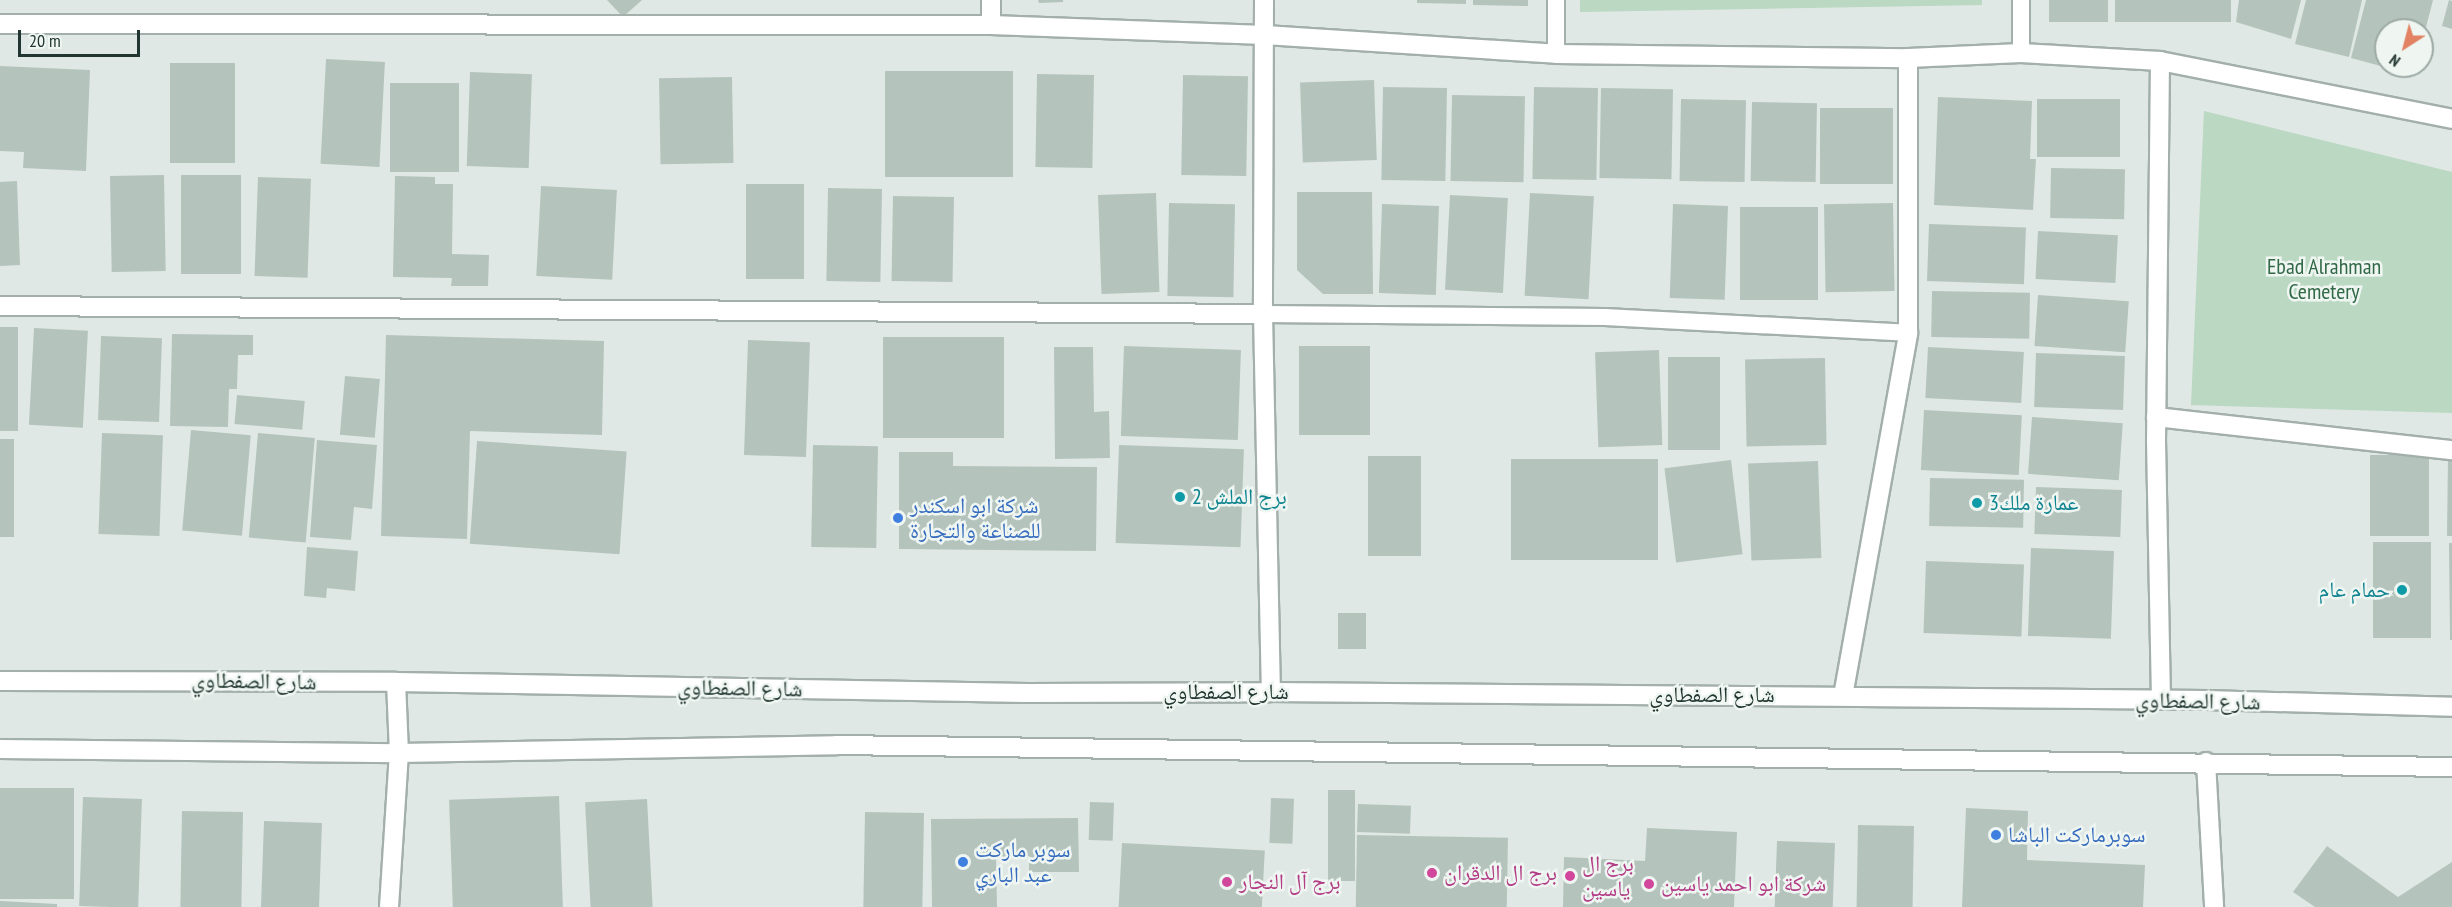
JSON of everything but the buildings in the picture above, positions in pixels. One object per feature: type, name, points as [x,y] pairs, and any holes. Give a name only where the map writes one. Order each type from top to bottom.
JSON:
[{"type":"street","points":[[991,0],[991,25]]},
{"type":"street","points":[[1264,0],[1263,314],[1271,692]]},
{"type":"street","points":[[0,24],[991,25],[1265,35],[1556,54],[1908,58],[2021,53],[2160,61],[2452,119]]},
{"type":"street","points":[[1843,696],[1908,333],[1908,58]]},
{"type":"street","points":[[2160,61],[2156,417],[2161,700]]},
{"type":"street","points":[[0,306],[1263,314]]},
{"type":"street","points":[[2156,417],[2452,450]]},
{"type":"street","name":"شارع الصفطاوي","points":[[0,681],[396,682],[1028,693],[1271,692],[1843,696],[2452,707]]},
{"type":"street","points":[[389,907],[399,753],[396,682]]},
{"type":"street","points":[[0,749],[399,753],[836,746],[2206,762],[2452,767]]},
{"type":"street","points":[[2206,762],[2214,907]]},
{"type":"lane","points":[[1556,0],[1556,54]]},
{"type":"lane","points":[[2021,0],[2021,53]]},
{"type":"lane","points":[[1263,314],[1605,317],[1908,333]]},
{"type":"green space","points":[[1580,0],[1982,0],[1982,5],[1580,12]]},
{"type":"green space","name":"Ebad Alrahman Cemetery","points":[[2204,111],[2452,172],[2452,413],[2191,405]]},
{"type":"place","name":"برج الملش 2","points":[[1180,497]]},
{"type":"place","name":"عمارة ملك3","points":[[1977,503]]},
{"type":"place","name":"شركة ابو اسكندر للصناعة والتجارة","points":[[898,518]]},
{"type":"place","name":"حمام عام","points":[[2402,590]]},
{"type":"place","name":"سوبرماركت الباشا","points":[[1996,835]]},
{"type":"place","name":"سوبر ماركت عبد الباري","points":[[963,862]]},
{"type":"place","name":"برج ال الدقران","points":[[1432,873]]},
{"type":"place","name":"برج ال ياسين","points":[[1570,876]]},
{"type":"place","name":"برج آل النجار","points":[[1227,882]]},
{"type":"place","name":"شركة ابو احمد ياسين","points":[[1649,884]]}]
